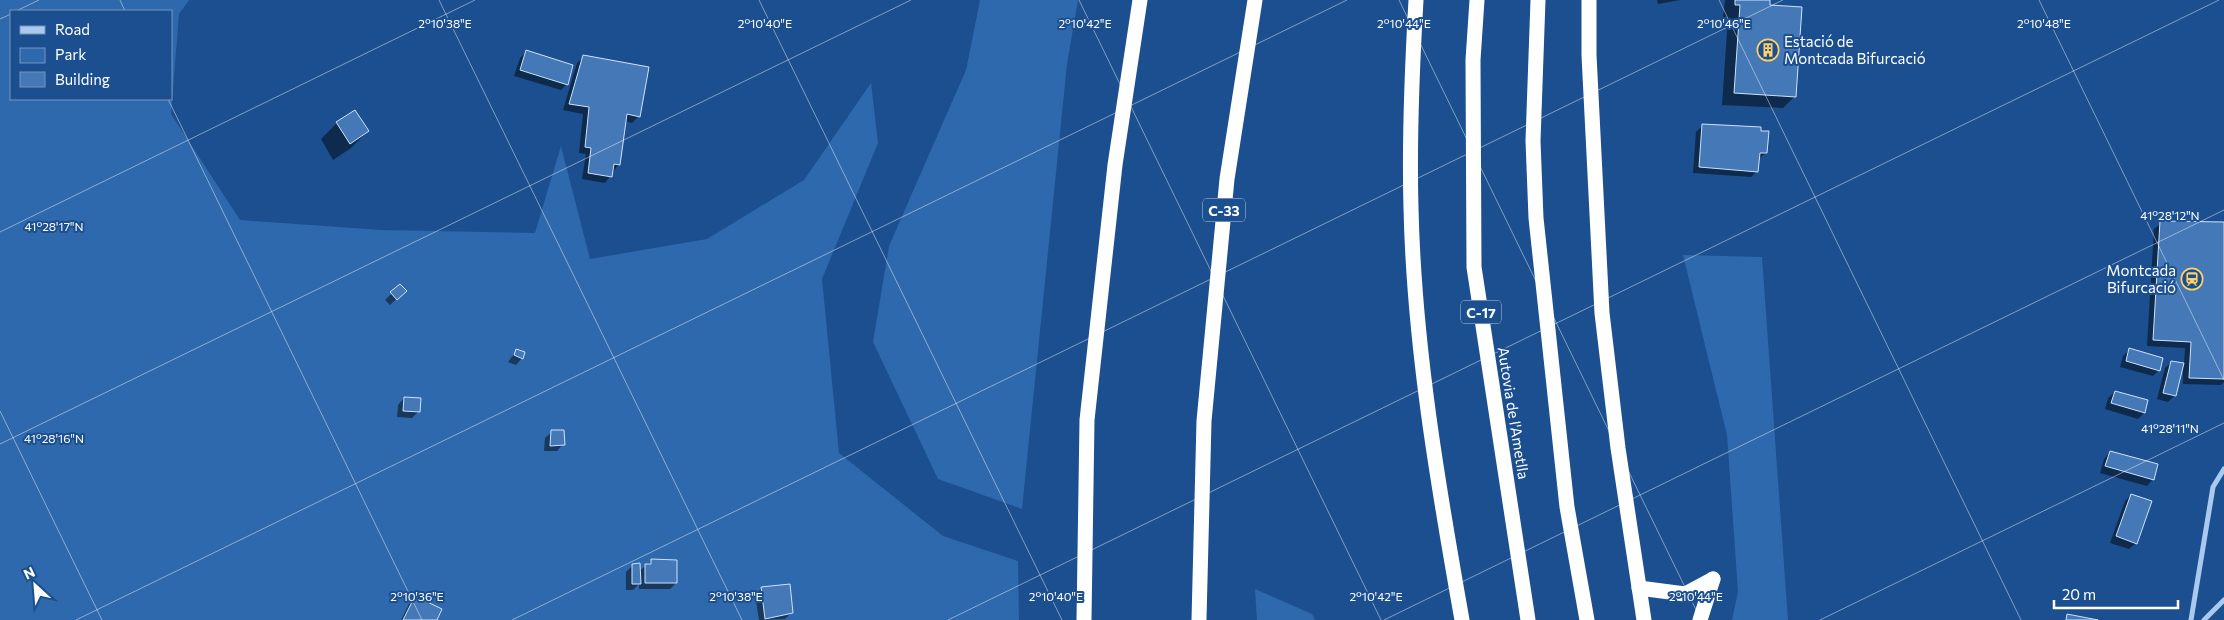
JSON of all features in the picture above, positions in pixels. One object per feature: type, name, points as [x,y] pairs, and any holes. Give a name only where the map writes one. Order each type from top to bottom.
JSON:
[{"type":"highway","points":[[1084,620],[1087,420],[1115,165],[1140,0]]},
{"type":"highway","name":"C-33","points":[[1199,620],[1204,421],[1227,179],[1255,0]]},
{"type":"highway","points":[[1416,0],[1410,116],[1411,210],[1420,342],[1439,488],[1462,620]]},
{"type":"highway","name":"Autovia de l'Ametlla","points":[[1477,0],[1473,60],[1474,267],[1528,620]]},
{"type":"highway","points":[[1538,0],[1533,141],[1536,218],[1567,507],[1587,620]]},
{"type":"highway","points":[[1589,0],[1589,55],[1602,313],[1618,448],[1644,620]]},
{"type":"highway","points":[[1639,588],[1685,594],[1713,578],[1700,620]]},
{"type":"street","points":[[2191,620],[2213,487],[2224,469]]},
{"type":"street","points":[[2204,620],[2224,600]]},
{"type":"green space","points":[[0,0],[189,0],[179,14],[171,114],[240,220],[381,230],[535,233],[561,146],[590,259],[707,239],[804,180],[871,83],[878,143],[822,279],[839,453],[943,536],[1018,561],[1019,620],[0,620]]},
{"type":"green space","points":[[980,0],[1078,0],[1067,64],[1022,509],[938,479],[873,342],[889,246],[966,70]]},
{"type":"green space","points":[[1683,255],[1762,257],[1788,620],[1732,620],[1738,592],[1727,435]]},
{"type":"green space","points":[[1255,589],[1312,614],[1315,620],[1257,620]]},
{"type":"building","name":"Estació de Montcada Bifurcació","points":[[1735,0],[1770,0],[1770,5],[1802,7],[1796,97],[1734,93],[1740,5],[1735,5]]},
{"type":"building","points":[[526,50],[573,65],[568,85],[520,70]]},
{"type":"building","points":[[583,55],[649,67],[640,117],[627,114],[620,165],[614,164],[612,177],[588,173],[591,148],[585,147],[589,107],[569,104]]},
{"type":"building","points":[[355,110],[369,131],[350,144],[336,122]]},
{"type":"building","points":[[1702,124],[1761,127],[1761,131],[1769,131],[1767,153],[1760,153],[1758,172],[1699,167]]},
{"type":"building","points":[[2160,221],[2224,222],[2224,379],[2189,378],[2191,342],[2153,340]]},
{"type":"building","points":[[400,284],[407,291],[397,300],[390,292]]},
{"type":"building","points":[[2129,348],[2163,358],[2160,371],[2126,361]]},
{"type":"building","points":[[516,349],[525,352],[523,359],[514,355]]},
{"type":"building","points":[[2171,361],[2184,363],[2176,396],[2163,393]]},
{"type":"building","points":[[2115,391],[2148,400],[2145,413],[2111,403]]},
{"type":"building","points":[[404,397],[421,398],[420,412],[403,411]]},
{"type":"building","points":[[551,430],[564,430],[565,445],[550,446]]},
{"type":"building","points":[[2110,451],[2158,464],[2154,480],[2105,466]]},
{"type":"building","points":[[2131,494],[2152,501],[2137,544],[2116,536]]},
{"type":"building","points":[[651,559],[677,560],[677,583],[645,583],[645,564],[651,564]]},
{"type":"building","points":[[640,563],[641,584],[632,584],[632,564]]},
{"type":"building","points":[[790,584],[793,613],[765,619],[761,587]]},
{"type":"building","points":[[415,596],[442,609],[437,620],[403,620]]},
{"type":"building","points":[[2067,614],[2098,620],[2066,620]]},
{"type":"place","name":"Estació de Montcada Bifurcació","points":[[1768,50]]},
{"type":"place","name":"Montcada Bifurcació","points":[[2192,279]]}]
